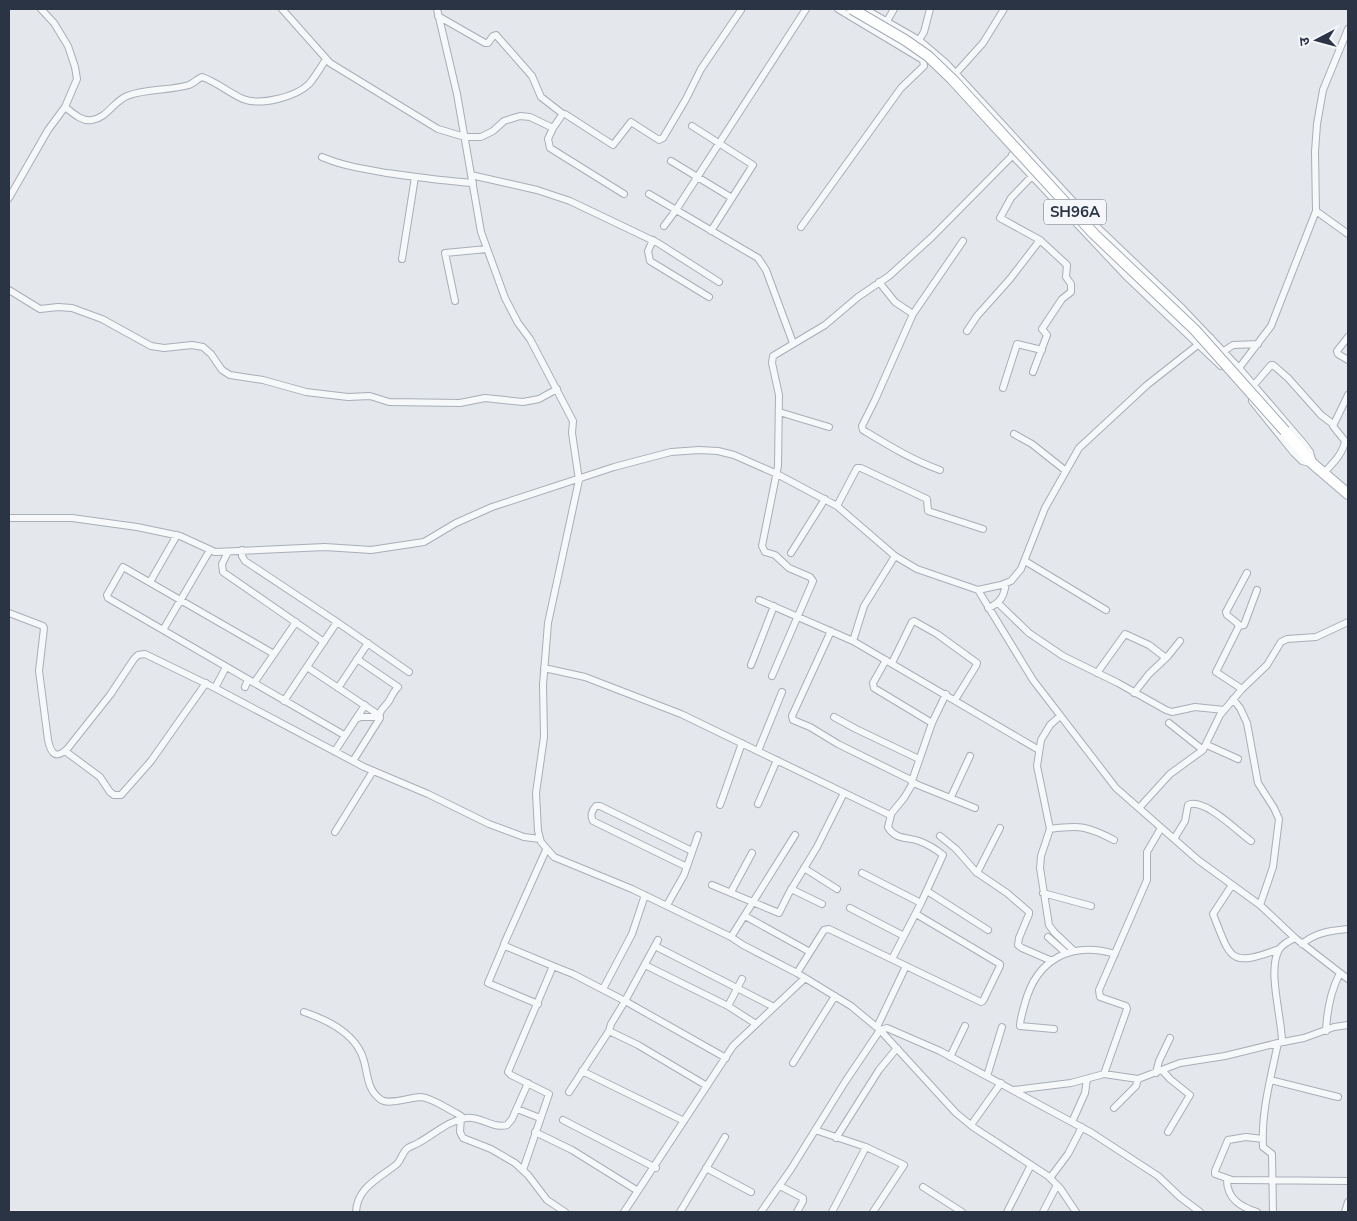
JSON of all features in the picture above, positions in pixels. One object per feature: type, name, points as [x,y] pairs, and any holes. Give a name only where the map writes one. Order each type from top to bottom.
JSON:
[{"type":"main road","name":"SH96A","points":[[852,9],[905,40],[928,56],[952,79],[1094,234],[1195,330],[1313,464],[1348,494]]},
{"type":"street","points":[[9,198],[48,130],[64,107],[77,79],[76,67],[68,46],[54,23],[41,9]]},
{"type":"street","points":[[282,9],[330,63],[438,129],[465,137],[481,137],[488,134],[504,121],[520,116],[530,117],[553,128]]},
{"type":"street","points":[[664,226],[806,9]]},
{"type":"street","points":[[800,227],[901,88],[924,66],[923,60],[838,9]]},
{"type":"street","points":[[865,9],[919,40],[956,73],[1095,225],[1182,308],[1240,368],[1305,445],[1310,452],[1313,464],[1302,461],[1294,453],[1230,375],[1200,344],[1126,276],[1012,155]]},
{"type":"street","points":[[887,22],[894,9]]},
{"type":"street","points":[[919,40],[924,32],[930,9]]},
{"type":"street","points":[[956,73],[983,43],[1004,9]]},
{"type":"street","points":[[438,12],[485,43],[488,43],[496,35],[532,76],[541,97],[563,114],[612,144],[616,144],[631,122],[659,140],[661,139],[686,99],[701,69],[741,10]]},
{"type":"street","points":[[438,12],[457,94],[481,232],[505,298],[530,339],[573,421],[572,432],[579,480],[548,623],[543,685],[544,737],[536,793],[540,838],[546,850],[554,857],[645,895],[731,937],[797,973],[851,1006],[878,1028],[956,1113],[970,1125],[1050,1178],[1076,1212]]},
{"type":"street","points":[[1240,368],[1271,326],[1316,211],[1316,124],[1323,90],[1348,28]]},
{"type":"street","points":[[64,107],[82,119],[94,120],[106,113],[117,101],[129,95],[151,89],[188,85],[202,77],[244,99],[258,102],[265,101],[288,96],[304,88],[326,58]]},
{"type":"street","points":[[563,114],[548,138],[550,148],[624,194]]},
{"type":"street","points":[[692,126],[754,165],[711,231]]},
{"type":"street","points":[[772,676],[812,579],[789,568],[775,555],[765,552],[762,546],[777,474],[778,456],[778,386],[772,359],[775,354],[825,325],[858,297],[889,276],[932,237],[1022,146]]},
{"type":"street","points":[[322,157],[339,164],[415,177],[473,183]]},
{"type":"street","points":[[671,161],[732,198]]},
{"type":"street","points":[[471,175],[537,190],[570,201],[652,240],[719,282]]},
{"type":"street","points":[[1032,176],[1011,198],[1000,218],[1040,240],[1067,264],[1066,277],[1072,288],[1071,292],[1062,298],[1042,329],[1047,334],[1034,372]]},
{"type":"street","points":[[402,259],[415,177]]},
{"type":"street","points":[[649,194],[762,262],[793,343]]},
{"type":"street","points":[[1316,211],[1348,234]]},
{"type":"street","points":[[652,240],[648,251],[650,261],[709,297]]},
{"type":"street","points":[[967,331],[977,316],[1010,279],[1040,240]]},
{"type":"street","points":[[940,470],[898,452],[862,428],[913,314],[964,241]]},
{"type":"street","points":[[454,301],[445,253],[487,249]]},
{"type":"street","points":[[879,282],[895,302],[913,314]]},
{"type":"street","points":[[9,290],[40,309],[72,308],[102,319],[151,346],[164,348],[192,345],[203,347],[211,354],[222,370],[230,376],[263,380],[306,392],[348,397],[370,396],[388,402],[460,403],[485,398],[523,402],[539,399],[557,389]]},
{"type":"street","points":[[1348,337],[1338,351],[1338,354],[1348,360]]},
{"type":"street","points":[[9,518],[49,516],[90,520],[177,535],[190,539],[215,552],[325,547],[371,550],[413,544],[430,539],[467,517],[492,507],[614,468],[671,452],[718,451],[734,455],[777,474],[837,506],[896,556],[917,569],[978,590],[1011,581],[1021,569],[1045,508],[1079,448],[1146,384],[1211,338]]},
{"type":"street","points":[[1003,388],[1018,344],[1042,350]]},
{"type":"street","points":[[1224,351],[1232,345],[1258,344]]},
{"type":"street","points":[[1254,385],[1273,365],[1288,378],[1321,415],[1333,424],[1333,427],[1346,442],[1342,451],[1324,474]]},
{"type":"street","points":[[1333,424],[1348,395]]},
{"type":"street","points":[[779,412],[829,427]]},
{"type":"street","points":[[1014,434],[1032,444],[1066,471]]},
{"type":"street","points":[[837,506],[857,468],[859,468],[927,499],[928,511],[983,530]]},
{"type":"street","points":[[791,552],[825,499]]},
{"type":"street","points":[[150,582],[177,535]]},
{"type":"street","points":[[163,630],[210,550]]},
{"type":"street","points":[[242,550],[242,556],[245,561],[409,672]]},
{"type":"street","points":[[228,552],[222,564],[224,572],[324,642]]},
{"type":"street","points":[[853,640],[864,606],[896,556]]},
{"type":"street","points":[[1025,561],[1106,610]]},
{"type":"street","points":[[274,654],[123,567],[107,596],[344,736]]},
{"type":"street","points":[[1239,626],[1226,614],[1247,573]]},
{"type":"street","points":[[988,608],[998,603],[1004,594],[1006,583]]},
{"type":"street","points":[[978,590],[1033,680],[1116,788],[1198,860],[1260,905],[1294,938],[1348,979]]},
{"type":"street","points":[[1242,689],[1216,672],[1239,626],[1244,625],[1257,590]]},
{"type":"street","points":[[759,600],[853,640],[1039,750]]},
{"type":"street","points":[[997,623],[998,603]]},
{"type":"street","points":[[998,603],[1010,616],[1045,645],[1151,703],[1172,712],[1190,707],[1224,710]]},
{"type":"street","points":[[751,665],[774,606]]},
{"type":"street","points":[[9,613],[27,619],[44,628],[39,671],[48,740],[53,754],[65,751],[110,695],[138,654],[145,654],[206,683],[373,771],[512,833],[524,837],[540,838]]},
{"type":"street","points":[[932,723],[874,688],[873,683],[914,620],[937,634],[976,663],[955,700]]},
{"type":"street","points":[[244,687],[274,654],[296,622]]},
{"type":"street","points":[[284,701],[337,622]]},
{"type":"street","points":[[1139,808],[1170,774],[1205,747],[1215,723],[1224,710],[1267,665],[1284,640],[1316,637],[1348,622]]},
{"type":"street","points":[[831,630],[792,719],[912,781],[975,808]]},
{"type":"street","points":[[1097,673],[1126,634],[1149,645],[1166,658]]},
{"type":"street","points":[[1134,693],[1180,641]]},
{"type":"street","points":[[338,688],[368,643]]},
{"type":"street","points":[[353,761],[380,716],[382,707],[389,701],[392,693],[398,687],[357,659]]},
{"type":"street","points":[[215,688],[226,667]]},
{"type":"street","points":[[307,667],[380,716]]},
{"type":"street","points":[[544,668],[596,680],[681,714],[891,815]]},
{"type":"street","points":[[65,751],[100,777],[110,792],[114,795],[121,795],[151,761],[206,683]]},
{"type":"street","points":[[758,751],[782,692]]},
{"type":"street","points":[[892,959],[916,914],[943,854],[919,841],[905,839],[893,834],[888,827],[891,815],[912,781],[932,723],[946,694]]},
{"type":"street","points":[[1233,699],[1240,708],[1251,736],[1258,783],[1279,819],[1273,867],[1260,905]]},
{"type":"street","points":[[335,751],[365,705]]},
{"type":"street","points":[[356,719],[380,716]]},
{"type":"street","points":[[1060,716],[1045,732],[1039,750],[1038,774],[1050,829],[1041,856],[1040,868],[1049,926],[1074,950]]},
{"type":"street","points":[[834,717],[919,759]]},
{"type":"street","points":[[1169,723],[1205,747],[1238,759]]},
{"type":"street","points":[[720,806],[742,743]]},
{"type":"street","points":[[951,797],[970,756]]},
{"type":"street","points":[[758,804],[778,760]]},
{"type":"street","points":[[335,832],[373,771]]},
{"type":"street","points":[[712,885],[779,913],[791,889],[817,847],[844,793]]},
{"type":"street","points":[[1174,839],[1185,822],[1188,805],[1197,803],[1209,808],[1251,841]]},
{"type":"street","points":[[687,867],[593,821],[591,818],[592,811],[596,806],[600,806],[692,851]]},
{"type":"street","points":[[1050,829],[1070,826],[1090,828],[1114,840]]},
{"type":"street","points":[[977,874],[1000,828]]},
{"type":"street","points":[[1104,1074],[1127,1008],[1099,995],[1099,990],[1147,880],[1148,850],[1161,828]]},
{"type":"street","points":[[666,905],[682,881],[698,835]]},
{"type":"street","points":[[731,937],[795,835]]},
{"type":"street","points":[[940,836],[956,849],[977,874],[1007,894],[1029,913],[1019,938],[1019,946],[1052,961]]},
{"type":"street","points":[[538,1004],[488,983],[504,942],[546,850]]},
{"type":"street","points":[[731,892],[752,853]]},
{"type":"street","points":[[804,868],[837,889]]},
{"type":"street","points":[[862,874],[921,903]]},
{"type":"street","points":[[1232,885],[1213,914],[1226,945],[1232,954],[1241,959],[1248,960],[1279,949]]},
{"type":"street","points":[[791,889],[822,904]]},
{"type":"street","points":[[927,891],[988,930]]},
{"type":"street","points":[[1043,893],[1091,906]]},
{"type":"street","points":[[603,989],[632,934],[645,895]]},
{"type":"street","points":[[850,908],[904,936]]},
{"type":"street","points":[[797,973],[824,930],[829,928],[982,1002],[1000,965],[916,914]]},
{"type":"street","points":[[745,916],[810,952]]},
{"type":"street","points":[[1302,944],[1319,933],[1348,929]]},
{"type":"street","points":[[1048,937],[1066,953]]},
{"type":"street","points":[[1273,1212],[1272,1154],[1264,1149],[1263,1119],[1270,1080],[1280,1042],[1280,1016],[1275,984],[1276,956],[1283,945],[1294,938]]},
{"type":"street","points":[[569,1092],[609,1031],[646,965],[656,943],[774,1007]]},
{"type":"street","points":[[504,946],[603,989],[726,1058]]},
{"type":"street","points":[[1054,1029],[1022,1027],[1020,1024],[1028,991],[1035,977],[1052,961],[1074,950],[1101,950],[1115,954]]},
{"type":"street","points":[[646,965],[728,1006],[756,1024]]},
{"type":"street","points":[[523,1170],[550,1094],[508,1072],[553,966]]},
{"type":"street","points":[[762,1212],[878,1028],[906,966]]},
{"type":"street","points":[[1326,1031],[1329,999],[1340,973]]},
{"type":"street","points":[[624,1212],[656,1168],[684,1121],[734,1046],[805,978]]},
{"type":"street","points":[[728,1006],[742,979]]},
{"type":"street","points":[[794,1063],[835,996]]},
{"type":"street","points":[[304,1012],[323,1019],[350,1037],[364,1060],[370,1088],[381,1100],[387,1102],[424,1098],[461,1116],[460,1132],[463,1138],[503,1155],[523,1170],[546,1200],[565,1212]]},
{"type":"street","points":[[1014,1090],[1071,1083],[1104,1074],[1138,1079],[1180,1063],[1225,1056],[1304,1038],[1334,1027],[1348,1025]]},
{"type":"street","points":[[950,1057],[965,1026]]},
{"type":"street","points":[[987,1076],[1002,1027]]},
{"type":"street","points":[[878,1028],[888,1029],[950,1057],[1082,1127],[1158,1176],[1180,1197],[1200,1212]]},
{"type":"street","points":[[609,1031],[707,1086]]},
{"type":"street","points":[[1159,1071],[1161,1056],[1170,1038]]},
{"type":"street","points":[[836,1138],[879,1070],[897,1048]]},
{"type":"street","points":[[582,1071],[684,1121]]},
{"type":"street","points":[[1159,1071],[1190,1095],[1168,1132]]},
{"type":"street","points":[[1072,1122],[1085,1093],[1087,1079]]},
{"type":"street","points":[[1114,1108],[1136,1086],[1138,1079]]},
{"type":"street","points":[[1270,1080],[1338,1096]]},
{"type":"street","points":[[356,1212],[357,1203],[367,1187],[399,1162],[407,1148],[418,1143],[444,1125],[461,1119],[475,1118],[496,1126],[504,1126],[510,1122],[528,1083]]},
{"type":"street","points":[[970,1125],[1001,1083]]},
{"type":"street","points":[[517,1109],[540,1118]]},
{"type":"street","points":[[563,1120],[656,1168]]},
{"type":"street","points":[[1050,1178],[1064,1160],[1082,1127]]},
{"type":"street","points":[[815,1130],[866,1147],[904,1166],[873,1212]]},
{"type":"street","points":[[535,1132],[572,1150],[638,1191]]},
{"type":"street","points":[[680,1212],[725,1137]]},
{"type":"street","points":[[1263,1139],[1246,1137],[1228,1140],[1215,1173],[1217,1176],[1227,1180],[1348,1181]]},
{"type":"street","points":[[832,1212],[866,1147]]},
{"type":"street","points":[[1007,1212],[1031,1165]]},
{"type":"street","points":[[706,1168],[751,1192]]},
{"type":"street","points":[[1227,1180],[1227,1187],[1235,1201],[1244,1208],[1257,1212]]},
{"type":"street","points":[[1043,1212],[1057,1185]]},
{"type":"street","points":[[780,1186],[803,1198],[797,1212]]},
{"type":"street","points":[[923,1187],[962,1212]]},
{"type":"street","points":[[1345,1212],[1348,1202]]}]
